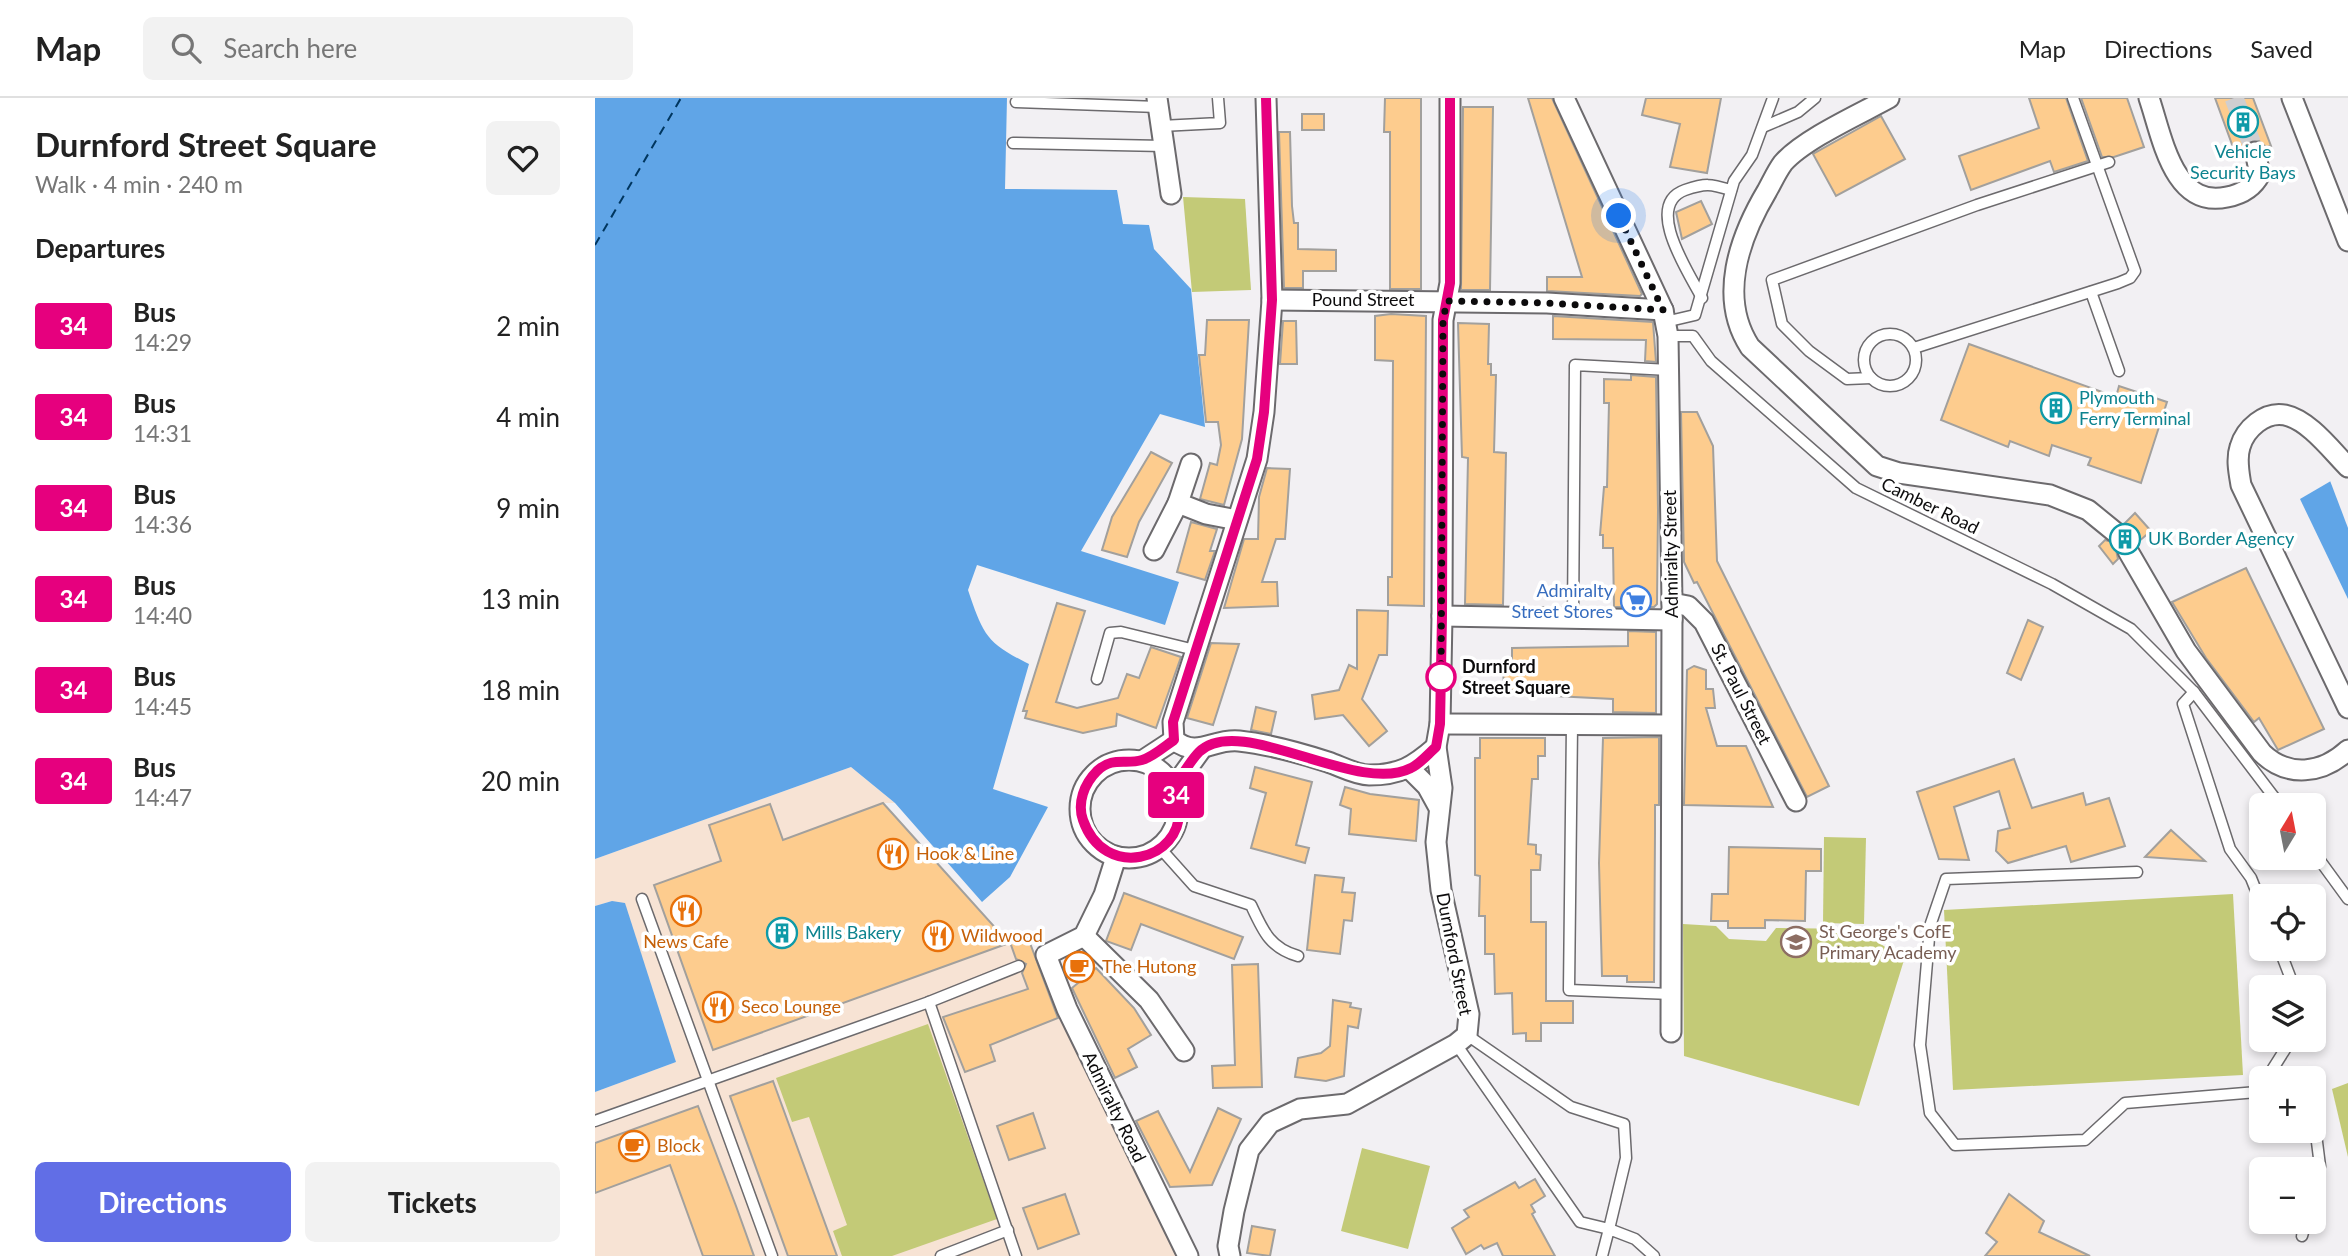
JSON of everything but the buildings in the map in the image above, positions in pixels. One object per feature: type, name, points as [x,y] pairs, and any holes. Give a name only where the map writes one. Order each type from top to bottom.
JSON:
[{"type":"street","points":[[1200,751],[1184,748],[1174,740],[1173,722],[1257,459],[1264,412],[1272,300],[1266,98]]},
{"type":"street","name":"Durnford Street","points":[[1450,98],[1450,283],[1443,320],[1442,616],[1440,724],[1436,747],[1442,788],[1436,842],[1440,878],[1469,1014],[1462,1040]]},
{"type":"street","name":"Admiralty Street","points":[[1564,98],[1665,323],[1669,370],[1672,612],[1671,1032]]},
{"type":"street","points":[[1889,98],[1818,138],[1784,162],[1749,221],[1738,253],[1733,293],[1737,327],[1750,347],[1877,466],[1899,473],[2050,495],[2088,510],[2115,531]]},
{"type":"street","points":[[2149,98],[2178,179],[2199,197],[2228,197],[2254,186],[2260,174],[2255,152]]},
{"type":"street","points":[[2292,98],[2348,241]]},
{"type":"street","points":[[1159,110],[1171,194]]},
{"type":"street","name":"Pound Street","points":[[1272,300],[1547,303],[1665,323]]},
{"type":"street","points":[[2348,467],[2299,422],[2285,415],[2271,416],[2252,427],[2240,447],[2238,464],[2241,485],[2348,708]]},
{"type":"street","points":[[1154,550],[1178,503],[1191,464]]},
{"type":"street","points":[[1178,503],[1206,514],[1237,520]]},
{"type":"street","points":[[2128,551],[2186,650],[2262,753],[2276,766],[2296,771],[2314,769],[2348,750]]},
{"type":"street","name":"St. Paul Street","points":[[1672,612],[1688,606],[1704,622],[1796,801]]},
{"type":"street","points":[[1442,616],[1573,618],[1672,612]]},
{"type":"street","points":[[1440,724],[1671,725]]},
{"type":"street","points":[[1142,761],[1174,740]]},
{"type":"street","points":[[1174,787],[1200,751],[1219,742],[1239,741],[1326,761],[1367,775],[1410,769],[1436,747]]},
{"type":"street","points":[[1121,760],[1142,761],[1158,768],[1174,787],[1179,809],[1176,826],[1160,848],[1147,855],[1116,857],[1097,846],[1088,836],[1080,812],[1082,795],[1091,778],[1105,766],[1121,760]]},
{"type":"street","points":[[1410,769],[1427,786],[1439,806]]},
{"type":"street","points":[[1116,857],[1104,895],[1084,936],[1149,1000],[1184,1051]]},
{"type":"street","name":"Admiralty Road","points":[[1084,936],[1042,957],[1188,1256]]},
{"type":"street","points":[[1230,1256],[1234,1211],[1249,1150],[1270,1124],[1300,1109],[1347,1104],[1462,1040]]},
{"type":"lane","points":[[1016,102],[1159,110],[1220,123],[1218,98]]},
{"type":"lane","points":[[1665,323],[1695,315],[1731,190],[1752,155],[1773,98]]},
{"type":"lane","points":[[1763,127],[1798,112],[1815,98]]},
{"type":"lane","points":[[1914,348],[2091,292],[2130,278],[2135,271],[2073,98]]},
{"type":"lane","points":[[1013,144],[1164,146]]},
{"type":"lane","points":[[1871,378],[1847,379],[1808,351],[1782,324],[1772,280],[1976,205],[2109,162]]},
{"type":"lane","points":[[1702,298],[1666,223],[1667,204],[1679,192],[1706,183],[1731,190]]},
{"type":"lane","points":[[2091,292],[2119,371]]},
{"type":"lane","name":"Camber Road","points":[[1665,323],[1693,336],[1711,361],[1857,488],[2052,584],[2131,629],[2194,692],[2271,793]]},
{"type":"lane","points":[[1890,334],[1901,336],[1914,348],[1917,364],[1913,374],[1900,385],[1882,385],[1871,378],[1865,368],[1866,351],[1872,341],[1890,334]]},
{"type":"lane","points":[[1573,618],[1575,365],[1669,370]]},
{"type":"lane","points":[[1097,679],[1110,632],[1121,632],[1195,650]]},
{"type":"lane","points":[[2194,692],[2183,704],[2230,849],[2253,884]]},
{"type":"lane","points":[[1573,725],[1569,990],[1671,994]]},
{"type":"lane","points":[[1160,848],[1194,886],[1251,905],[1265,936],[1279,951],[1298,956]]},
{"type":"lane","points":[[2326,869],[2348,899]]},
{"type":"lane","points":[[2137,872],[1946,879],[1930,926],[1920,1045],[1930,1113],[1955,1145],[2085,1140],[2125,1103],[2249,1093]]},
{"type":"lane","points":[[642,899],[772,1256]]},
{"type":"lane","points":[[595,1121],[929,1002],[1019,966]]},
{"type":"lane","points":[[929,1002],[1016,1256]]},
{"type":"lane","points":[[1462,1040],[1580,1222],[1635,1239],[1654,1256]]},
{"type":"lane","points":[[1462,1040],[1571,1107],[1623,1124],[1626,1158],[1602,1256]]},
{"type":"lane","points":[[941,1256],[1008,1230]]},
{"type":"shaded area","points":[[851,767],[895,803],[883,803],[1002,936],[1010,943],[1027,935],[1060,1017],[1176,1256],[595,1256],[595,1092],[676,1062],[612,901],[595,906],[595,859]]},
{"type":"green space","points":[[1183,197],[1245,199],[1251,290],[1192,292]]},
{"type":"green space","points":[[1824,837],[1866,838],[1864,924],[1823,923]]},
{"type":"green space","points":[[2233,894],[2243,1075],[1953,1090],[1944,910]]},
{"type":"green space","points":[[1683,924],[1716,926],[1729,939],[1766,941],[1776,928],[1859,929],[1904,960],[1859,1106],[1684,1056]]},
{"type":"green space","points":[[928,1024],[997,1219],[892,1256],[842,1256],[833,1231],[847,1225],[809,1117],[792,1122],[776,1078]]},
{"type":"green space","points":[[2348,1083],[2348,1157],[2332,1089]]},
{"type":"green space","points":[[1362,1148],[1430,1166],[1408,1249],[1341,1231]]},
{"type":"water","points":[[595,98],[1007,98],[1005,189],[1117,190],[1123,224],[1149,225],[1154,249],[1191,289],[1205,427],[1160,414],[1081,551],[1179,582],[1165,625],[977,565],[968,590],[988,636],[1003,650],[1029,664],[993,789],[1048,807],[1010,877],[982,902],[895,803],[851,767],[595,859]]},
{"type":"water","points":[[2348,471],[2348,599],[2300,499]]},
{"type":"water","points":[[612,901],[625,903],[676,1062],[595,1092],[595,906]]},
{"type":"pier","points":[[2348,468],[2348,528],[2329,478]]},
{"type":"ferry route","points":[[595,245],[681,98]]},
{"type":"tunnel","points":[[2234,98],[2255,152]]},
{"type":"bus line","name":"34","points":[[1266,98],[1272,300],[1264,412],[1257,459],[1173,722],[1174,740],[1142,761],[1121,760],[1105,766],[1096,772],[1082,795],[1080,812],[1088,836],[1106,853],[1116,857],[1147,855],[1160,848],[1172,835],[1179,809],[1174,787],[1200,751],[1219,742],[1239,741],[1326,761],[1367,775],[1410,769],[1436,747],[1440,724],[1442,616],[1443,320],[1450,283],[1450,98]]},
{"type":"place","name":"Vehicle Security Bays","points":[[2243,122]]},
{"type":"place","name":"Plymouth Ferry Terminal","points":[[2056,408]]},
{"type":"place","name":"UK Border Agency","points":[[2125,539]]},
{"type":"place","name":"Admiralty Street Stores","points":[[1636,601]]},
{"type":"place","name":"Durnford Street Square","points":[[1441,677]]},
{"type":"place","name":"Hook & Line","points":[[893,854]]},
{"type":"place","name":"News Cafe","points":[[686,911]]},
{"type":"place","name":"Mills Bakery","points":[[782,933]]},
{"type":"place","name":"Wildwood","points":[[938,936]]},
{"type":"place","name":"St George's CofE Primary Academy","points":[[1796,942]]},
{"type":"place","name":"The Hutong","points":[[1079,967]]},
{"type":"place","name":"Seco Lounge","points":[[718,1007]]},
{"type":"place","name":"Block","points":[[634,1146]]},
{"type":"route","points":[[1441,677],[1441,683],[1443,320],[1447,301],[1547,303],[1663,310],[1619,216]]}]
